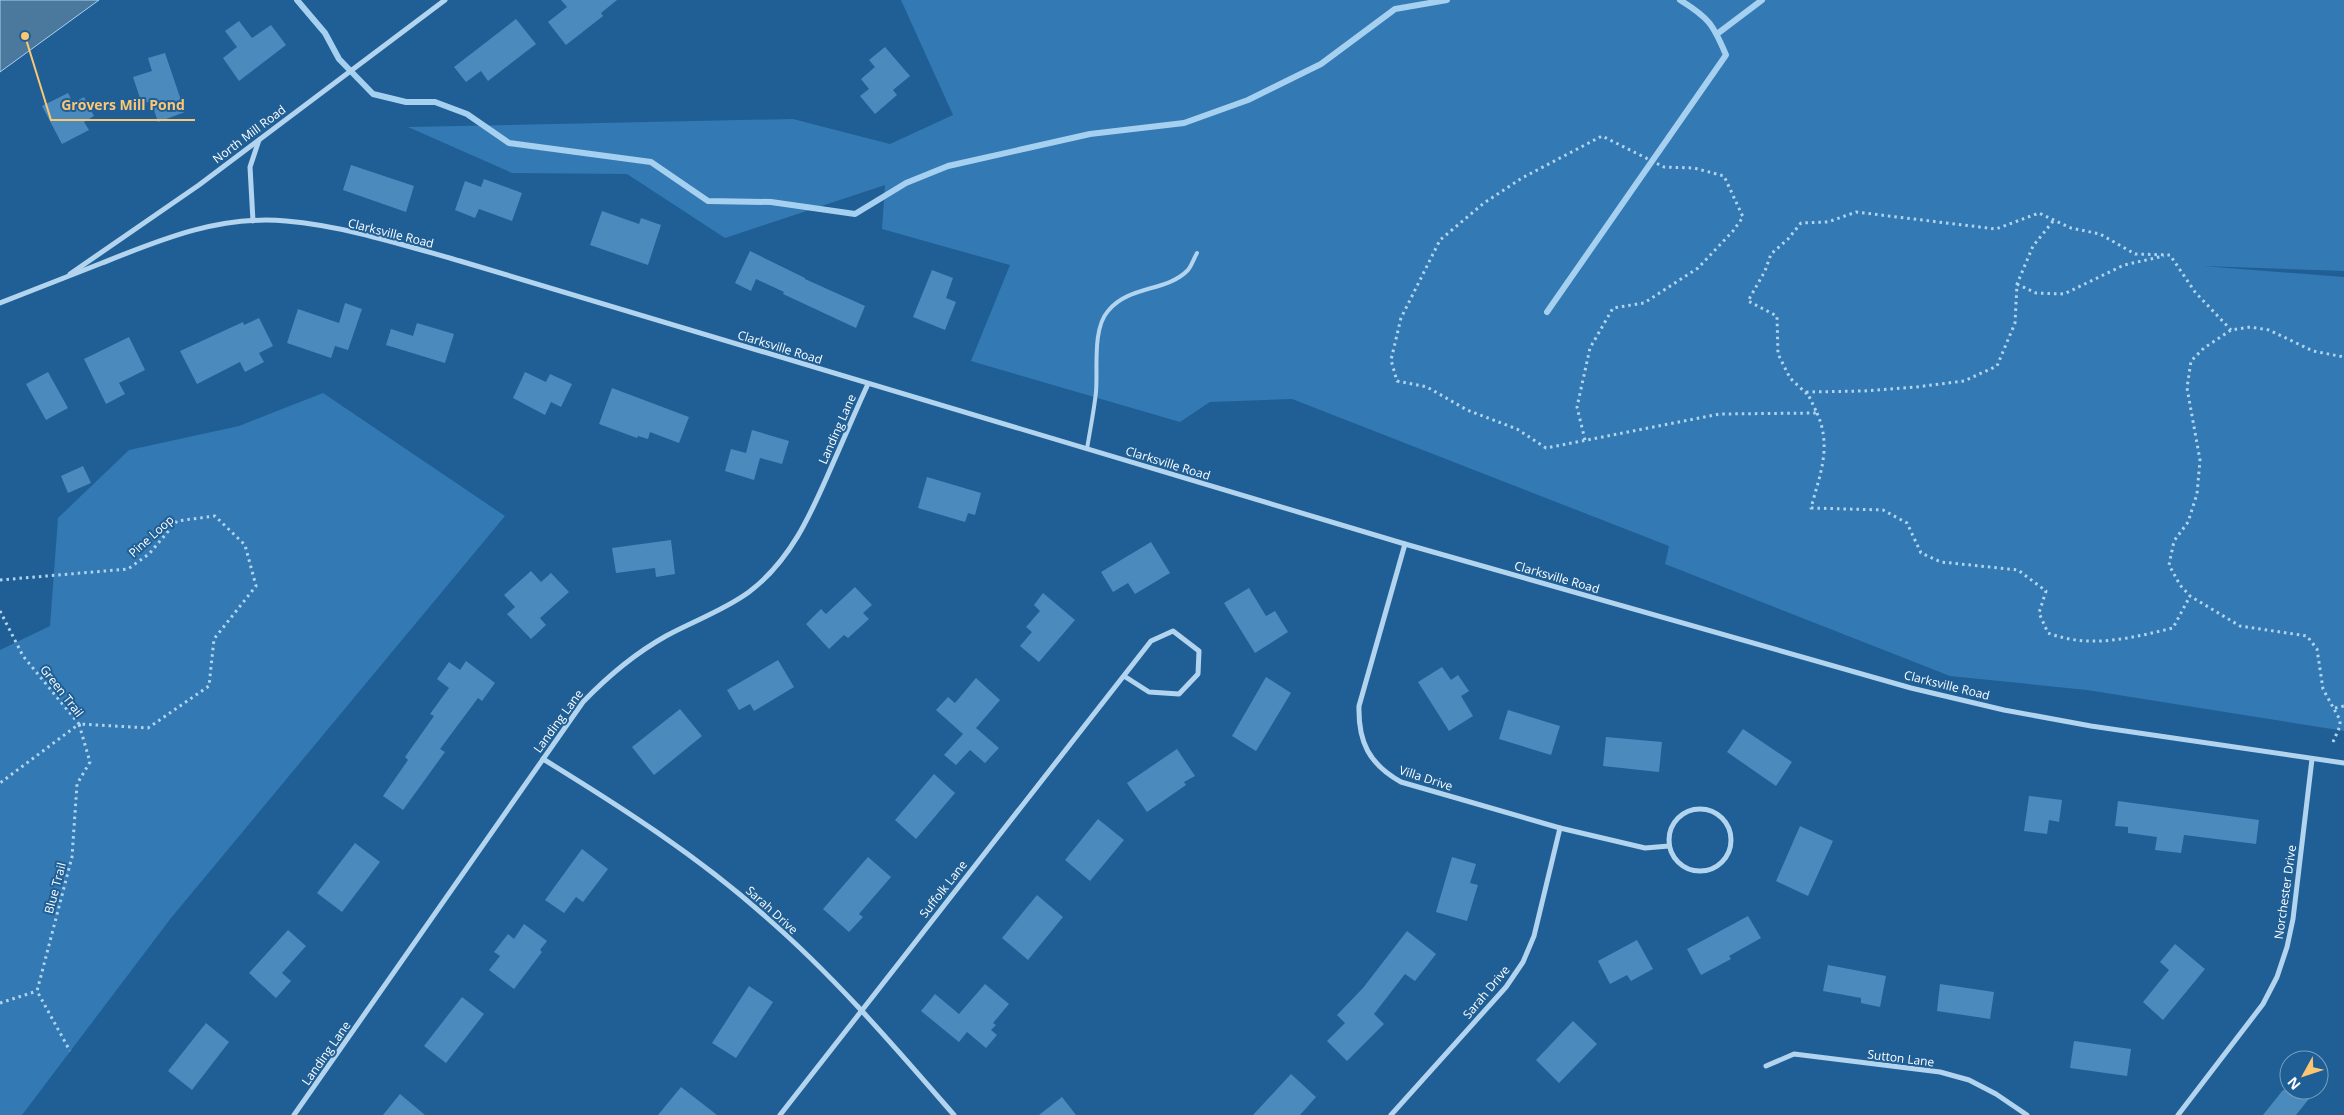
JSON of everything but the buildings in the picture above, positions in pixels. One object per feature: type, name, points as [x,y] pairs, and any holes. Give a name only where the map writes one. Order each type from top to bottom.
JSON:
[{"type":"street","name":"North Mill Road","points":[[62,279],[199,185],[445,0]]},
{"type":"street","points":[[253,221],[250,167],[259,139]]},
{"type":"street","name":"Clarksville Road","points":[[0,304],[170,236],[211,225],[253,221],[284,221],[321,226],[390,241],[1405,544],[1911,688],[1985,705],[2100,727],[2344,764]]},
{"type":"street","name":"Landing Lane","points":[[294,1115],[583,702],[608,676],[636,654],[667,635],[723,609],[750,591],[774,569],[794,544],[808,519],[868,384]]},
{"type":"street","name":"Villa Drive","points":[[1405,544],[1358,706],[1358,725],[1363,743],[1373,760],[1387,774],[1401,782],[1560,828],[1645,848],[1669,846]]},
{"type":"street","name":"Suffolk Lane","points":[[780,1115],[1151,641],[1173,631],[1199,651],[1198,674],[1179,694],[1148,692],[1124,676]]},
{"type":"street","name":"Sarah Drive","points":[[543,759],[643,822],[706,867],[766,917],[862,1009],[954,1115]]},
{"type":"street","name":"Norchester Drive","points":[[2178,1115],[2263,1004],[2277,977],[2288,947],[2293,919],[2312,759]]},
{"type":"street","points":[[1705,808],[1716,813],[1725,821],[1730,833],[1731,845],[1726,856],[1718,865],[1707,870],[1694,871],[1683,866],[1674,858],[1669,846],[1668,834],[1673,822],[1682,814],[1693,809],[1705,808]]},
{"type":"street","name":"Sarah Drive","points":[[1391,1115],[1506,987],[1523,962],[1534,936],[1560,828]]},
{"type":"street","name":"Sutton Lane","points":[[1766,1066],[1794,1054],[1940,1072],[1969,1080],[1996,1094],[2026,1115]]},
{"type":"lane","points":[[1087,449],[1096,393],[1097,343],[1101,323],[1107,311],[1121,299],[1141,289],[1172,281],[1188,269],[1197,253]]},
{"type":"path","points":[[1585,440],[1578,407],[1579,398],[1590,348],[1613,308],[1644,303],[1698,268],[1743,217],[1724,176],[1694,168],[1664,166],[1602,136],[1522,178],[1484,202],[1440,240],[1401,318],[1392,360],[1397,381],[1426,387],[1467,410],[1517,429],[1546,448],[1720,414],[1817,413]]},
{"type":"path","points":[[1817,413],[1806,392],[1790,378],[1778,354],[1777,316],[1748,301],[1765,271],[1771,254],[1788,239],[1801,223],[1828,222],[1856,212],[1996,229],[2039,213],[2071,228],[2100,234],[2135,254],[2170,255]]},
{"type":"path","points":[[2054,220],[2033,246],[2017,284],[2015,323],[1997,366],[1964,380],[1916,387],[1864,392],[1807,392],[1823,427],[1825,457],[1811,508],[1883,510],[1907,524],[1921,553],[1941,562],[2018,570],[2046,591],[2039,612],[2048,633],[2067,640],[2119,641],[2173,628],[2190,596]]},
{"type":"path","points":[[2017,284],[2036,293],[2064,294],[2124,265],[2170,255]]},
{"type":"path","points":[[2170,255],[2195,292],[2231,330]]},
{"type":"path","points":[[2333,742],[2340,726],[2340,720],[2323,689],[2317,649],[2307,636],[2240,626],[2190,596],[2180,585],[2169,565],[2174,541],[2188,522],[2197,494],[2200,460],[2187,388],[2191,362],[2204,348],[2231,330],[2250,327],[2269,330],[2313,351],[2344,357]]},
{"type":"path","name":"Pine Loop","points":[[0,580],[128,568],[149,554],[177,521],[215,516],[245,545],[256,586],[214,640],[209,686],[148,728],[79,724]]},
{"type":"path","name":"Green Trail","points":[[0,611],[23,656],[79,724],[0,783]]},
{"type":"path","points":[[2334,708],[2344,706]]},
{"type":"path","name":"Blue Trail","points":[[36,991],[72,857],[77,784],[90,762],[79,724]]},
{"type":"path","points":[[0,1003],[36,991],[70,1051]]},
{"type":"shaded area","points":[[0,0],[99,0],[0,72]]},
{"type":"shaded area","points":[[901,0],[2344,0],[2344,271],[2203,266],[2344,277],[2344,731],[2087,690],[1950,676],[1665,564],[1669,546],[1292,399],[1210,402],[1180,422],[971,361],[1010,265],[882,229],[885,185],[725,238],[627,174],[512,173],[408,127],[793,119],[890,144],[953,115]]},
{"type":"shaded area","points":[[323,393],[505,516],[171,918],[22,1115],[0,1115],[0,650],[50,626],[58,518],[129,450],[239,426]]},
{"type":"waterway","points":[[297,0],[325,33],[339,59],[373,94],[406,102],[435,102],[467,114],[509,143],[651,162],[708,201],[771,202],[855,214],[906,183],[948,166],[1090,134],[1184,123],[1248,100],[1321,64],[1395,9],[1447,0]]},
{"type":"waterway","points":[[1547,312],[1726,55],[1713,29],[1704,17],[1680,0]]},
{"type":"waterway","points":[[1717,34],[1762,0]]},
{"type":"place","name":"Grovers Mill Pond","points":[[25,36]]}]
